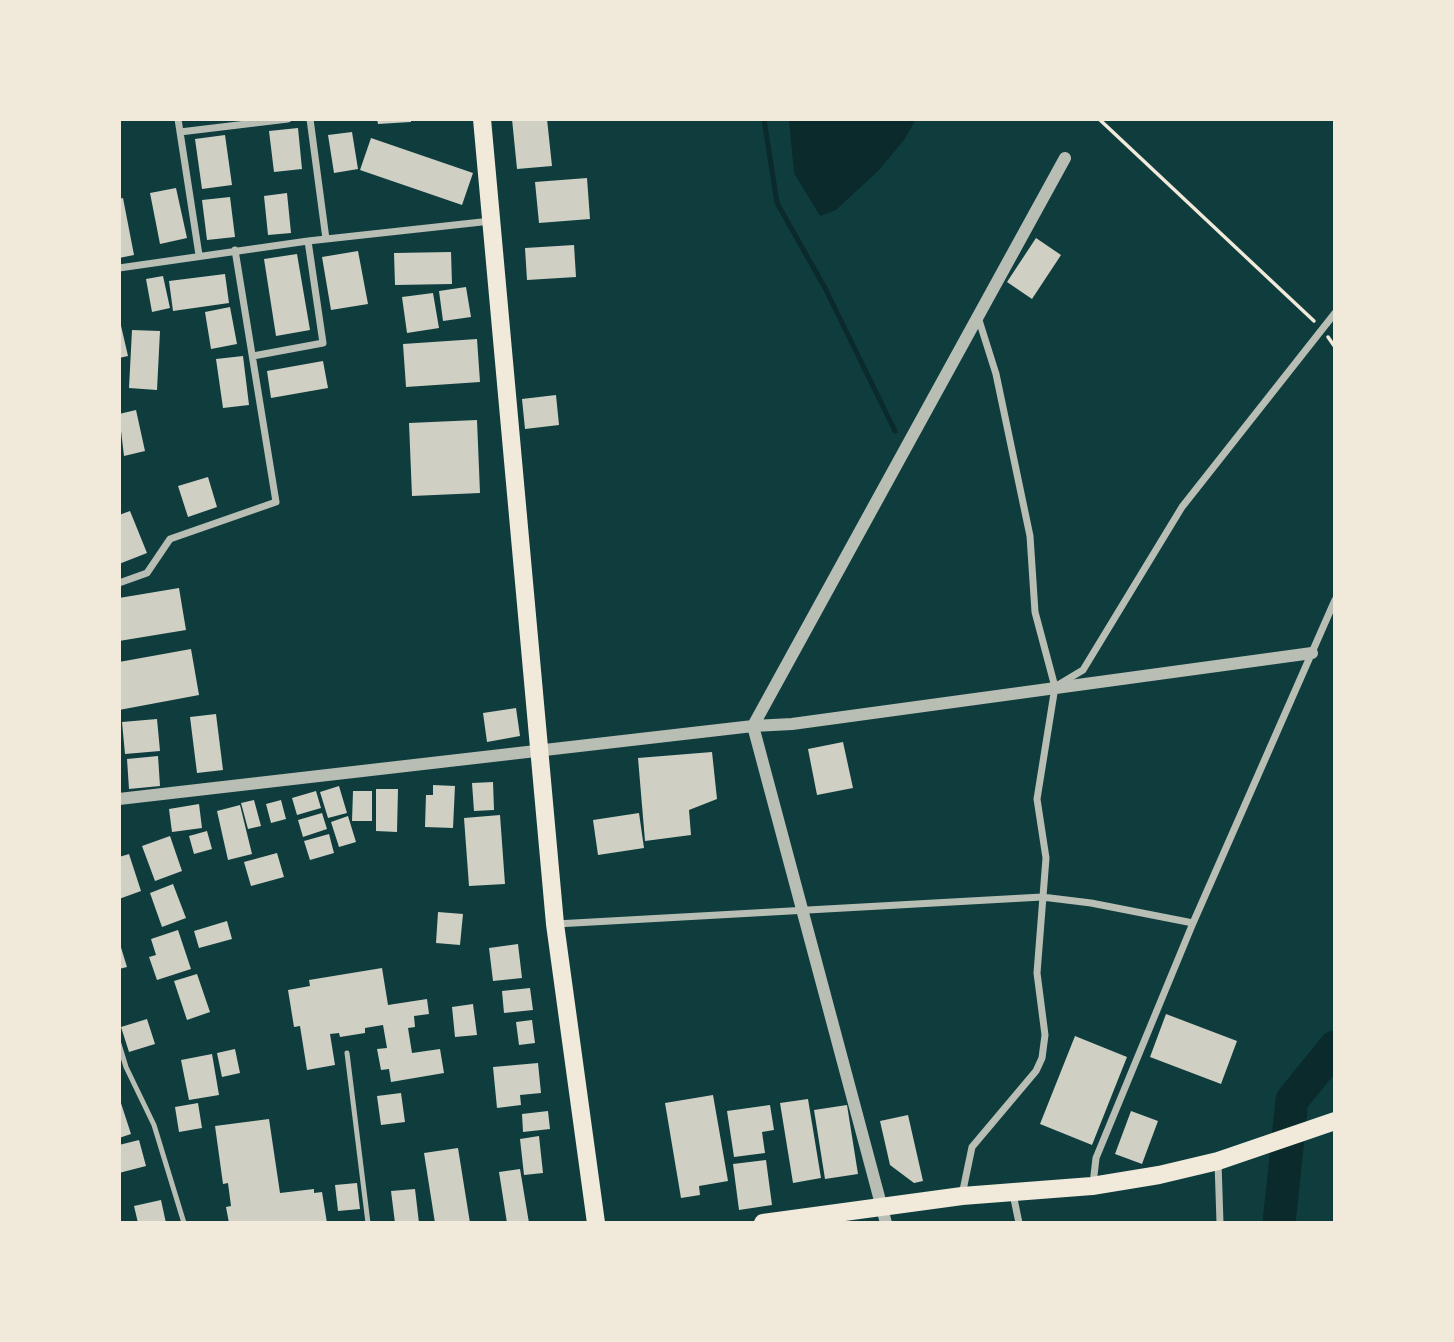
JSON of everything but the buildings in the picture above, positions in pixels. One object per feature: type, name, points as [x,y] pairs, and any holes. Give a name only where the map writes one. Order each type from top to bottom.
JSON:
[{"type":"main road","points":[[482,119],[555,924],[596,1223]]},
{"type":"main road","points":[[763,1223],[884,1215],[962,1196],[1092,1186],[1218,1161],[1335,1121]]},
{"type":"street","points":[[178,119],[199,255]]},
{"type":"street","points":[[180,132],[288,119]]},
{"type":"street","points":[[310,119],[326,239]]},
{"type":"street","points":[[884,1215],[753,726],[1065,158]]},
{"type":"street","points":[[119,268],[235,250],[492,221]]},
{"type":"street","points":[[253,356],[323,343],[308,241]]},
{"type":"street","points":[[119,583],[147,573],[170,538],[276,502],[235,250]]},
{"type":"street","points":[[1055,687],[1083,670],[1182,507],[1335,313]]},
{"type":"street","points":[[962,1196],[972,1147],[1036,1071],[1042,1058],[1045,1035],[1037,973],[1045,858],[1037,799],[1055,687],[1035,612],[1030,536],[999,387],[977,314]]},
{"type":"street","points":[[1092,1186],[1096,1158],[1193,923],[1335,600]]},
{"type":"street","points":[[119,799],[753,726],[792,724],[1312,653]]},
{"type":"street","points":[[555,924],[1042,897],[1091,903],[1193,923]]},
{"type":"street","points":[[1218,1161],[1220,1223]]},
{"type":"street","points":[[1013,1194],[1019,1223]]},
{"type":"lane","points":[[119,1044],[126,1068],[153,1125],[184,1223]]},
{"type":"lane","points":[[347,1053],[368,1223]]},
{"type":"path","points":[[1099,119],[1323,330]]},
{"type":"water","points":[[789,119],[916,119],[904,140],[879,170],[836,210],[820,216],[794,173]]},
{"type":"waterway","points":[[764,119],[777,203],[825,288],[895,431]]},
{"type":"waterway","points":[[1279,1223],[1292,1100],[1335,1047]]}]
